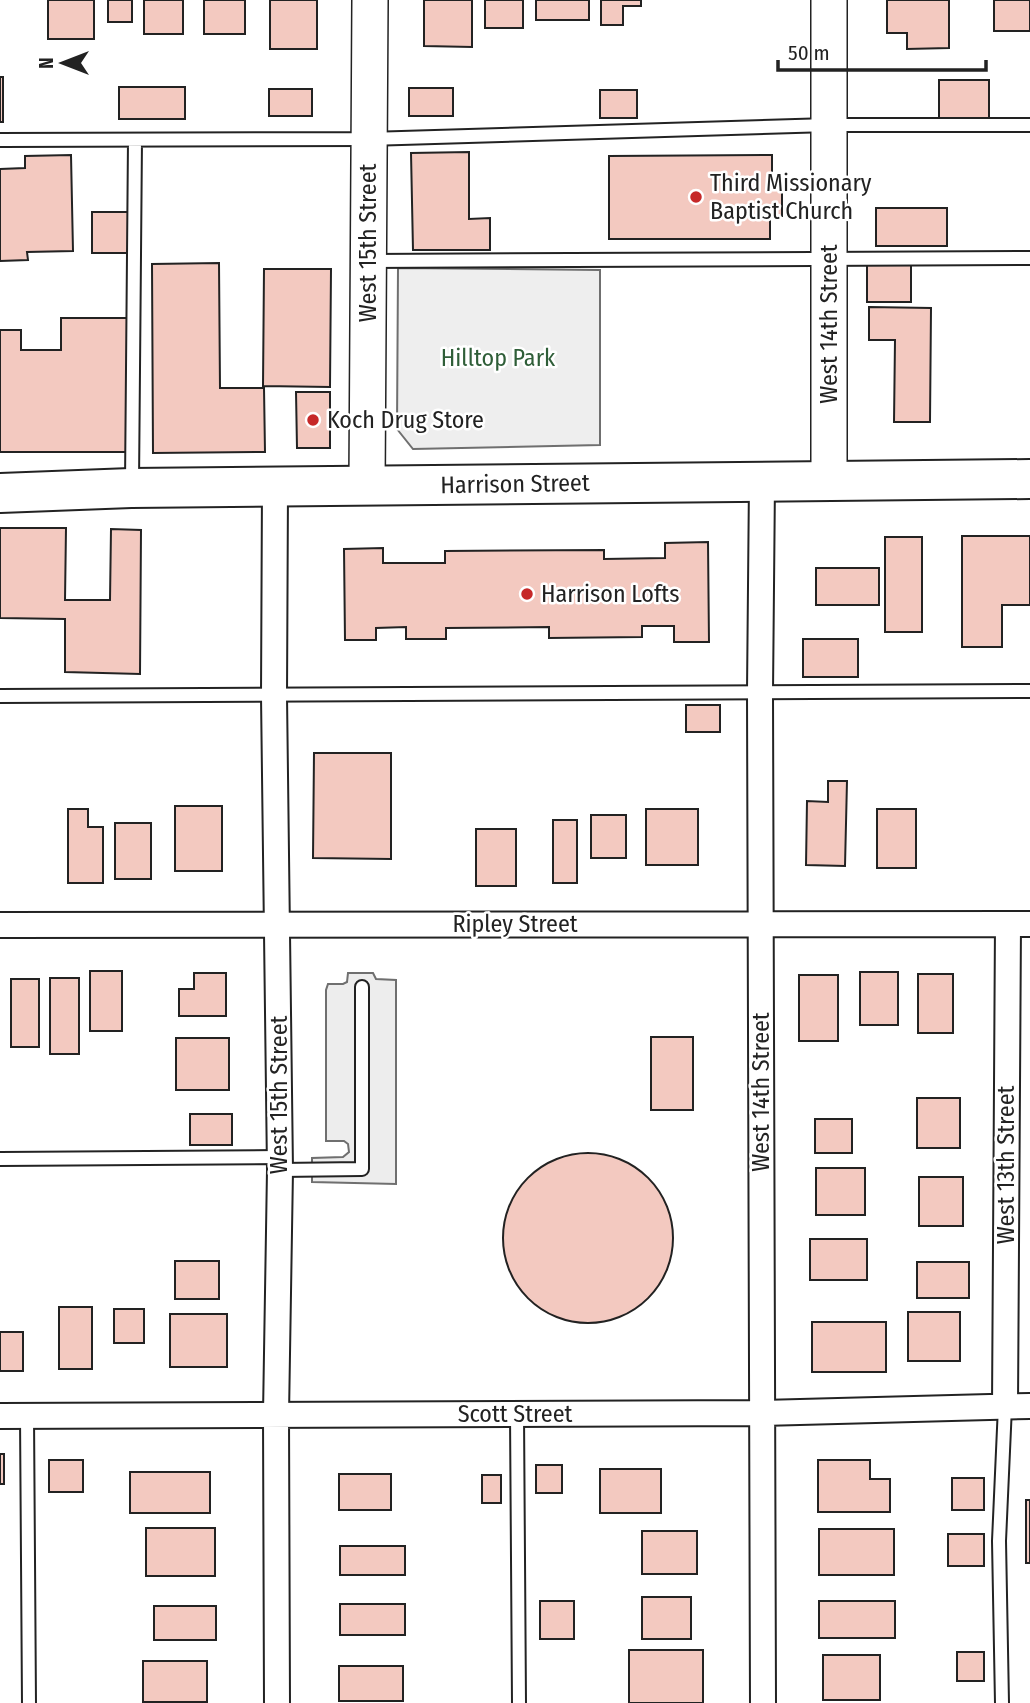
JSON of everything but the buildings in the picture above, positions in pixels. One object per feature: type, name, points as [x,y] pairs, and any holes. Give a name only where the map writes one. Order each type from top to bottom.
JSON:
[{"type":"highway","name":"Harrison Street","points":[[0,492],[131,488],[1030,479]]},
{"type":"street","name":"West 15th Street","points":[[367,486],[369,0]]},
{"type":"street","name":"West 14th Street","points":[[829,0],[829,481]]},
{"type":"street","name":"West 14th Street","points":[[762,481],[762,1703]]},
{"type":"street","name":"West 15th Street","points":[[275,487],[274,696],[279,1164],[276,1415],[278,1703]]},
{"type":"street","name":"Ripley Street","points":[[0,925],[1019,924]]},
{"type":"street","name":"West 13th Street","points":[[1005,1406],[1019,924]]},
{"type":"street","name":"Scott Street","points":[[0,1416],[761,1413],[1030,1406]]},
{"type":"lane","points":[[0,140],[368,139],[829,125],[1030,125]]},
{"type":"lane","points":[[131,488],[135,140]]},
{"type":"lane","points":[[369,261],[1030,258]]},
{"type":"lane","points":[[0,696],[1030,691]]},
{"type":"lane","points":[[0,1159],[279,1164],[362,1169],[362,987]]},
{"type":"lane","points":[[1002,1703],[999,1541],[1005,1406]]},
{"type":"lane","points":[[517,1414],[519,1703]]},
{"type":"lane","points":[[27,1416],[29,1703]]},
{"type":"green space","name":"Hilltop Park","points":[[398,268],[600,270],[600,445],[413,449],[397,429]]},
{"type":"shaded area","points":[[348,973],[373,973],[376,979],[396,980],[396,1184],[312,1182],[312,1158],[343,1157],[349,1152],[348,1144],[344,1141],[326,1141],[326,990],[328,984],[347,982]]},
{"type":"place","name":"Third Missionary Baptist Church","points":[[696,197]]},
{"type":"place","name":"Koch Drug Store","points":[[313,420]]},
{"type":"place","name":"Harrison Lofts","points":[[527,594]]}]
